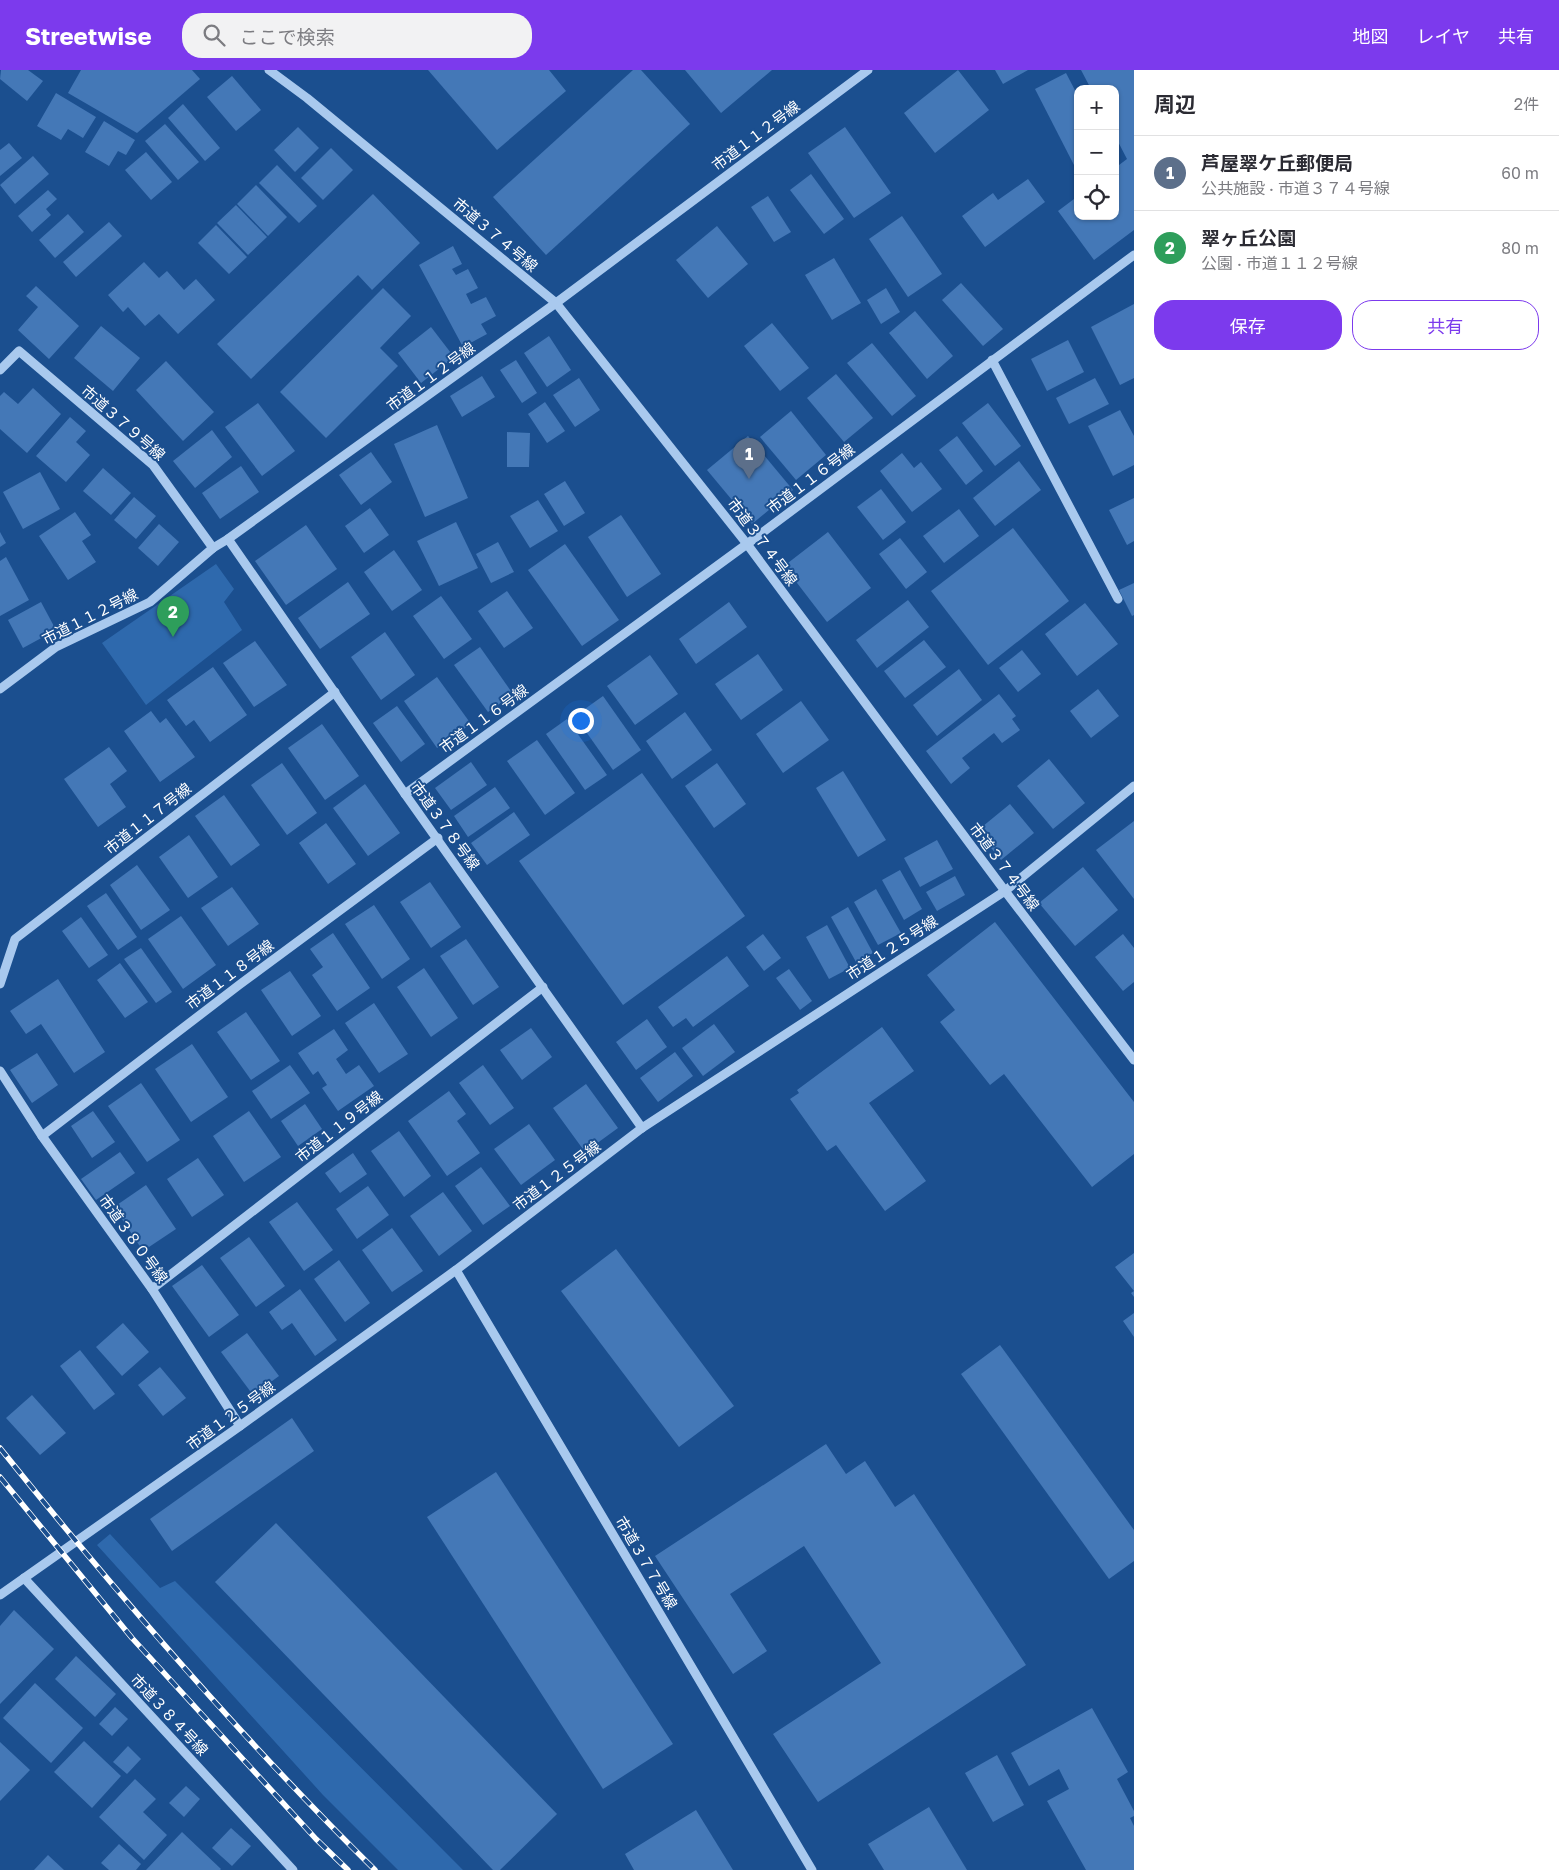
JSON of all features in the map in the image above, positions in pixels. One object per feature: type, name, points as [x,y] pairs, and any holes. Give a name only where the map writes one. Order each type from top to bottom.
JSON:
[{"type":"street","name":"市道３７４号線","points":[[269,70],[307,98],[556,303],[747,544],[1005,891],[1134,1060]]},
{"type":"street","name":"市道１１２号線","points":[[0,689],[56,647],[150,602],[213,548],[228,540],[556,303],[868,70]]},
{"type":"street","name":"市道１１６号線","points":[[405,794],[747,544],[1134,255]]},
{"type":"street","name":"市道３７９号線","points":[[0,370],[19,351],[154,466],[213,548]]},
{"type":"street","points":[[992,360],[1118,599]]},
{"type":"street","name":"市道３７８号線","points":[[228,540],[405,794],[642,1128]]},
{"type":"street","name":"市道１１７号線","points":[[0,984],[15,939],[334,692]]},
{"type":"street","name":"市道１２５号線","points":[[0,1595],[240,1426],[456,1270],[642,1128],[1005,891],[1134,786]]},
{"type":"street","name":"市道１１８号線","points":[[42,1136],[239,985],[438,838]]},
{"type":"street","name":"市道１１９号線","points":[[152,1289],[543,987]]},
{"type":"street","name":"市道３８０号線","points":[[0,1071],[42,1136],[152,1289],[240,1426]]},
{"type":"street","name":"市道３７７号線","points":[[456,1270],[812,1870]]},
{"type":"street","name":"市道３８４号線","points":[[24,1578],[293,1870]]},
{"type":"shaded area","points":[[216,564],[234,589],[224,602],[242,630],[146,705],[102,643]]},
{"type":"shaded area","points":[[110,1534],[160,1588],[175,1581],[463,1870],[398,1870],[323,1795],[97,1545]]},
{"type":"building","points":[[1,70],[28,70],[43,81],[27,101],[0,79]]},
{"type":"building","points":[[81,70],[192,70],[200,79],[137,133],[68,93]]},
{"type":"building","points":[[428,70],[549,70],[566,91],[497,150]]},
{"type":"building","points":[[633,70],[641,70],[690,124],[546,255],[493,197]]},
{"type":"building","points":[[685,70],[772,70],[721,113]]},
{"type":"building","points":[[958,70],[989,110],[935,153],[904,113]]},
{"type":"building","points":[[995,70],[1028,70],[1003,84]]},
{"type":"building","points":[[1081,70],[1134,70],[1134,230],[1094,260],[1058,211],[1074,199],[1074,220],[1119,220],[1119,165],[1127,159],[1119,144],[1119,85],[1089,85]]},
{"type":"building","points":[[1066,73],[1074,88],[1074,165],[1035,89]]},
{"type":"building","points":[[232,76],[261,110],[236,131],[207,97]]},
{"type":"building","points":[[56,93],[96,117],[83,138],[68,129],[61,140],[37,126]]},
{"type":"building","points":[[183,104],[220,148],[205,161],[168,118]]},
{"type":"building","points":[[104,121],[135,140],[126,155],[118,151],[109,166],[85,152]]},
{"type":"building","points":[[165,124],[199,162],[178,180],[145,141]]},
{"type":"building","points":[[298,127],[319,148],[295,172],[274,150]]},
{"type":"building","points":[[845,127],[891,193],[854,218],[808,153]]},
{"type":"building","points":[[9,143],[22,158],[0,176],[0,150]]},
{"type":"building","points":[[331,148],[353,170],[323,200],[301,178]]},
{"type":"building","points":[[146,152],[172,182],[151,200],[125,170]]},
{"type":"building","points":[[33,156],[49,174],[15,204],[0,185]]},
{"type":"building","points":[[277,165],[317,206],[299,223],[259,183]]},
{"type":"building","points":[[811,174],[844,219],[824,234],[790,190]]},
{"type":"building","points":[[1028,179],[1045,202],[985,247],[962,216],[993,193],[998,200]]},
{"type":"building","points":[[256,185],[287,217],[268,236],[237,204]]},
{"type":"building","points":[[48,190],[57,199],[46,209],[51,215],[32,232],[18,216]]},
{"type":"building","points":[[373,194],[420,243],[372,290],[358,275],[251,379],[217,344]]},
{"type":"building","points":[[768,196],[791,232],[774,242],[751,207]]},
{"type":"building","points":[[236,205],[267,237],[248,255],[217,223]]},
{"type":"building","points":[[68,214],[84,232],[55,258],[39,240]]},
{"type":"building","points":[[902,216],[942,274],[908,297],[869,239]]},
{"type":"building","points":[[109,222],[122,236],[76,277],[63,262]]},
{"type":"building","points":[[216,225],[247,257],[229,274],[198,243]]},
{"type":"building","points":[[717,226],[748,264],[708,298],[676,260]]},
{"type":"building","points":[[453,246],[462,264],[452,269],[456,275],[468,269],[478,288],[466,294],[471,304],[486,297],[496,316],[481,324],[487,334],[463,347],[419,265]]},
{"type":"building","points":[[834,258],[861,303],[832,320],[805,275]]},
{"type":"building","points":[[144,262],[159,278],[167,271],[184,290],[196,279],[215,300],[178,334],[159,314],[145,326],[128,307],[123,312],[108,295]]},
{"type":"building","points":[[961,283],[1003,329],[983,346],[942,300]]},
{"type":"building","points":[[36,286],[79,326],[49,359],[18,330],[38,307],[26,296]]},
{"type":"building","points":[[383,288],[411,316],[380,348],[398,366],[326,438],[280,392]]},
{"type":"building","points":[[886,288],[900,312],[881,324],[867,300]]},
{"type":"building","points":[[1134,304],[1134,378],[1120,385],[1091,327]]},
{"type":"building","points":[[915,311],[953,356],[927,379],[889,333]]},
{"type":"building","points":[[772,323],[809,368],[780,391],[744,346]]},
{"type":"building","points":[[101,326],[140,358],[113,391],[74,358]]},
{"type":"building","points":[[431,327],[454,357],[421,383],[398,353]]},
{"type":"building","points":[[549,336],[571,370],[547,387],[524,353]]},
{"type":"building","points":[[1068,340],[1084,372],[1047,391],[1031,359]]},
{"type":"building","points":[[872,343],[916,396],[892,416],[847,363]]},
{"type":"building","points":[[516,360],[537,393],[522,403],[500,370]]},
{"type":"building","points":[[166,361],[214,412],[183,441],[136,390]]},
{"type":"building","points":[[836,374],[873,418],[844,442],[807,398]]},
{"type":"building","points":[[482,376],[495,397],[462,417],[450,396]]},
{"type":"building","points":[[579,378],[600,410],[575,427],[553,395]]},
{"type":"building","points":[[1095,378],[1109,404],[1069,424],[1056,398]]},
{"type":"building","points":[[33,388],[61,414],[27,453],[0,429],[0,396],[4,392],[18,404]]},
{"type":"building","points":[[545,402],[565,431],[547,443],[528,414]]},
{"type":"building","points":[[258,403],[295,451],[262,476],[225,427]]},
{"type":"building","points":[[988,403],[1021,446],[995,466],[962,423]]},
{"type":"building","points":[[1120,410],[1134,436],[1134,465],[1113,476],[1088,426]]},
{"type":"building","points":[[791,411],[826,455],[796,480],[760,437]]},
{"type":"building","points":[[70,417],[86,431],[76,442],[90,455],[66,482],[36,456]]},
{"type":"building","points":[[437,425],[468,498],[425,517],[394,444]]},
{"type":"building","points":[[212,430],[232,457],[195,488],[173,461]]},
{"type":"building","points":[[507,432],[530,433],[529,467],[507,467]]},
{"type":"building","points":[[748,436],[793,490],[752,524],[707,470]]},
{"type":"building","points":[[957,436],[983,471],[966,485],[939,450]]},
{"type":"building","points":[[371,452],[392,482],[361,505],[339,475]]},
{"type":"building","points":[[902,453],[914,468],[921,462],[942,489],[912,512],[880,471]]},
{"type":"building","points":[[1019,461],[1041,490],[995,526],[973,498]]},
{"type":"building","points":[[241,466],[259,492],[220,519],[202,493]]},
{"type":"building","points":[[103,468],[131,493],[111,515],[83,491]]},
{"type":"building","points":[[40,472],[60,509],[23,529],[3,492]]},
{"type":"building","points":[[565,481],[585,513],[564,526],[544,494]]},
{"type":"building","points":[[881,489],[906,522],[883,540],[857,507]]},
{"type":"building","points":[[134,497],[156,516],[136,539],[114,520]]},
{"type":"building","points":[[1134,498],[1134,541],[1127,545],[1109,510]]},
{"type":"building","points":[[538,500],[558,531],[530,548],[510,516]]},
{"type":"building","points":[[370,508],[389,535],[364,553],[345,526]]},
{"type":"building","points":[[959,509],[979,536],[944,563],[923,536]]},
{"type":"building","points":[[75,512],[91,535],[82,541],[96,562],[68,580],[39,536]]},
{"type":"building","points":[[621,515],[661,574],[627,597],[588,537]]},
{"type":"building","points":[[456,522],[478,568],[439,586],[417,541]]},
{"type":"building","points":[[159,524],[179,542],[158,566],[138,548]]},
{"type":"building","points":[[306,525],[337,569],[286,605],[255,561]]},
{"type":"building","points":[[1013,528],[1069,601],[988,665],[931,591]]},
{"type":"building","points":[[0,532],[6,543],[0,547]]},
{"type":"building","points":[[828,532],[871,588],[827,622],[784,566]]},
{"type":"building","points":[[900,538],[927,572],[906,589],[879,554]]},
{"type":"building","points":[[498,542],[514,572],[491,583],[476,554]]},
{"type":"building","points":[[565,544],[619,620],[582,646],[528,570]]},
{"type":"building","points":[[394,550],[422,590],[392,611],[364,572]]},
{"type":"building","points":[[6,557],[29,600],[0,616],[0,561]]},
{"type":"building","points":[[348,582],[370,614],[320,649],[298,618]]},
{"type":"building","points":[[1134,583],[1134,615],[1132,616],[1119,590]]},
{"type":"building","points":[[507,591],[533,628],[504,648],[478,611]]},
{"type":"building","points":[[441,596],[472,639],[444,659],[413,616]]},
{"type":"building","points":[[908,600],[929,627],[877,668],[856,640]]},
{"type":"building","points":[[41,602],[56,630],[23,648],[8,620]]},
{"type":"building","points":[[729,602],[747,627],[696,664],[679,639]]},
{"type":"building","points":[[1085,603],[1118,644],[1077,676],[1045,634]]},
{"type":"building","points":[[385,632],[415,675],[381,700],[351,657]]},
{"type":"building","points":[[924,640],[946,667],[905,698],[884,671]]},
{"type":"building","points":[[255,641],[287,685],[254,707],[223,663]]},
{"type":"building","points":[[480,647],[513,694],[488,712],[454,665]]},
{"type":"building","points":[[1022,650],[1041,674],[1018,692],[999,668]]},
{"type":"building","points":[[758,654],[783,690],[741,720],[715,684]]},
{"type":"building","points":[[650,655],[678,694],[635,725],[607,686]]},
{"type":"building","points":[[213,667],[247,715],[210,742],[194,720],[186,726],[167,700]]},
{"type":"building","points":[[959,669],[982,700],[937,736],[913,705]]},
{"type":"building","points":[[437,677],[471,724],[437,748],[404,701]]},
{"type":"building","points":[[1098,689],[1119,716],[1091,738],[1070,711]]},
{"type":"building","points":[[999,694],[1016,716],[1012,719],[1020,730],[1002,743],[994,733],[962,758],[970,768],[951,784],[926,751]]},
{"type":"building","points":[[603,696],[641,750],[613,770],[575,716]]},
{"type":"building","points":[[801,701],[829,740],[783,773],[756,734]]},
{"type":"building","points":[[397,706],[425,744],[401,762],[373,723]]},
{"type":"building","points":[[151,711],[160,723],[166,718],[195,757],[160,782],[124,731]]},
{"type":"building","points":[[685,712],[712,750],[672,779],[646,741]]},
{"type":"building","points":[[567,719],[607,775],[585,790],[546,734]]},
{"type":"building","points":[[322,724],[359,776],[325,800],[288,748]]},
{"type":"building","points":[[537,740],[575,793],[545,815],[507,761]]},
{"type":"building","points":[[109,747],[127,771],[110,784],[126,807],[98,827],[64,779]]},
{"type":"building","points":[[1049,759],[1085,803],[1053,829],[1017,786]]},
{"type":"building","points":[[471,762],[487,785],[451,810],[435,788]]},
{"type":"building","points":[[282,763],[317,813],[287,835],[251,785]]},
{"type":"building","points":[[717,763],[746,804],[714,828],[685,786]]},
{"type":"building","points":[[843,771],[886,840],[858,857],[816,788]]},
{"type":"building","points":[[642,773],[745,916],[623,1005],[519,861]]},
{"type":"building","points":[[365,784],[400,833],[368,856],[333,808]]},
{"type":"building","points":[[495,787],[510,808],[468,837],[454,816]]},
{"type":"building","points":[[224,795],[260,845],[231,866],[195,816]]},
{"type":"building","points":[[1010,804],[1034,833],[1001,860],[977,831]]},
{"type":"building","points":[[514,812],[530,835],[487,865],[471,843]]},
{"type":"building","points":[[1134,821],[1134,899],[1096,850]]},
{"type":"building","points":[[326,823],[356,864],[328,884],[299,843]]},
{"type":"building","points":[[189,835],[218,877],[188,898],[159,857]]},
{"type":"building","points":[[937,840],[953,869],[920,887],[904,858]]},
{"type":"building","points":[[137,865],[170,910],[141,930],[110,885]]},
{"type":"building","points":[[1083,867],[1118,910],[1075,946],[1039,903]]},
{"type":"building","points":[[900,870],[922,909],[904,920],[882,880]]},
{"type":"building","points":[[955,876],[965,895],[937,911],[926,892]]},
{"type":"building","points":[[430,882],[461,927],[431,948],[400,902]]},
{"type":"building","points":[[232,887],[259,924],[228,946],[201,908]]},
{"type":"building","points":[[876,889],[901,933],[878,945],[854,902]]},
{"type":"building","points":[[106,893],[137,937],[118,950],[87,906]]},
{"type":"building","points":[[374,905],[410,959],[382,979],[345,924]]},
{"type":"building","points":[[848,907],[873,953],[856,962],[831,917]]},
{"type":"building","points":[[181,916],[216,965],[183,989],[148,939]]},
{"type":"building","points":[[81,917],[108,955],[89,968],[62,931]]},
{"type":"building","points":[[995,922],[1134,1102],[1134,1154],[1092,1187],[1004,1074],[990,1085],[940,1022],[955,1010],[927,975]]},
{"type":"building","points":[[827,925],[850,968],[829,979],[806,937]]},
{"type":"building","points":[[333,933],[370,988],[337,1011],[312,975],[323,967],[310,949]]},
{"type":"building","points":[[763,934],[781,958],[764,971],[746,947]]},
{"type":"building","points":[[1123,934],[1134,948],[1134,982],[1123,991],[1095,957]]},
{"type":"building","points":[[466,939],[499,987],[473,1005],[440,956]]},
{"type":"building","points":[[141,948],[172,992],[156,1003],[124,959]]},
{"type":"building","points":[[727,956],[749,986],[693,1027],[686,1018],[673,1027],[658,1007]]},
{"type":"building","points":[[120,963],[148,1002],[125,1018],[97,980]]},
{"type":"building","points":[[424,968],[458,1018],[431,1037],[397,987]]},
{"type":"building","points":[[789,969],[812,1001],[800,1010],[776,978]]},
{"type":"building","points":[[290,971],[321,1016],[292,1036],[261,990]]},
{"type":"building","points":[[58,979],[105,1052],[74,1073],[41,1024],[26,1034],[10,1011]]},
{"type":"building","points":[[374,1003],[408,1054],[379,1073],[345,1023]]},
{"type":"building","points":[[246,1012],[280,1061],[251,1080],[217,1032]]},
{"type":"building","points":[[647,1019],[667,1047],[636,1070],[616,1042]]},
{"type":"building","points":[[714,1024],[735,1052],[703,1076],[682,1048]]},
{"type":"building","points":[[882,1027],[914,1071],[869,1103],[926,1181],[885,1211],[836,1145],[827,1151],[790,1099],[799,1093],[797,1090]]},
{"type":"building","points":[[531,1028],[552,1057],[522,1080],[500,1050]]},
{"type":"building","points":[[334,1029],[348,1050],[336,1059],[346,1074],[359,1065],[374,1086],[338,1111],[322,1088],[327,1085],[318,1071],[313,1075],[298,1053]]},
{"type":"building","points":[[192,1044],[228,1097],[191,1122],[155,1069]]},
{"type":"building","points":[[675,1052],[693,1076],[658,1102],[640,1078]]},
{"type":"building","points":[[37,1053],[58,1085],[32,1103],[10,1070]]},
{"type":"building","points":[[290,1065],[310,1093],[271,1119],[252,1091]]},
{"type":"building","points":[[483,1065],[514,1108],[490,1125],[459,1083]]},
{"type":"building","points":[[141,1083],[180,1140],[147,1162],[108,1106]]},
{"type":"building","points":[[586,1084],[618,1128],[585,1152],[553,1108]]},
{"type":"building","points":[[449,1091],[466,1114],[457,1121],[480,1153],[447,1176],[408,1121]]},
{"type":"building","points":[[305,1104],[322,1129],[298,1146],[281,1121]]},
{"type":"building","points":[[93,1111],[115,1142],[92,1158],[71,1126]]},
{"type":"building","points":[[249,1111],[281,1157],[244,1182],[213,1136]]},
{"type":"building","points":[[529,1124],[555,1160],[521,1185],[494,1149]]},
{"type":"building","points":[[399,1131],[431,1176],[404,1197],[371,1151]]},
{"type":"building","points":[[120,1152],[135,1173],[96,1200],[81,1179]]},
{"type":"building","points":[[353,1153],[367,1174],[340,1193],[325,1173]]},
{"type":"building","points":[[198,1158],[224,1195],[192,1217],[167,1179]]},
{"type":"building","points":[[481,1167],[510,1206],[483,1225],[455,1186]]},
{"type":"building","points":[[146,1185],[176,1229],[143,1251],[114,1207]]},
{"type":"building","points":[[368,1186],[389,1215],[357,1239],[336,1209]]},
{"type":"building","points":[[443,1192],[472,1231],[439,1256],[410,1216]]},
{"type":"building","points":[[297,1202],[333,1250],[304,1271],[269,1222]]},
{"type":"building","points":[[392,1228],[423,1271],[392,1292],[362,1250]]},
{"type":"building","points":[[249,1237],[285,1286],[256,1307],[220,1258]]},
{"type":"building","points":[[616,1249],[734,1406],[679,1447],[561,1291]]},
{"type":"building","points":[[1134,1253],[1134,1291],[1115,1267]]},
{"type":"building","points":[[339,1260],[370,1303],[345,1322],[314,1279]]},
{"type":"building","points":[[202,1265],[239,1315],[209,1337],[172,1286]]},
{"type":"building","points":[[300,1289],[337,1340],[315,1356],[292,1323],[282,1330],[269,1312]]},
{"type":"building","points":[[1134,1313],[1134,1337],[1123,1321]]},
{"type":"building","points":[[123,1323],[149,1352],[122,1376],[96,1347]]},
{"type":"building","points":[[247,1333],[279,1376],[253,1395],[221,1352]]},
{"type":"building","points":[[1000,1345],[1134,1530],[1134,1561],[1109,1579],[961,1374]]},
{"type":"building","points":[[80,1350],[115,1394],[94,1410],[60,1366]]},
{"type":"building","points":[[160,1367],[186,1398],[163,1416],[138,1385]]},
{"type":"building","points":[[32,1395],[66,1433],[40,1455],[6,1418]]},
{"type":"building","points":[[292,1418],[314,1451],[172,1551],[150,1519]]},
{"type":"building","points":[[826,1444],[846,1474],[865,1461],[895,1507],[914,1494],[1026,1665],[818,1802],[773,1734],[881,1663],[804,1546],[730,1594],[767,1651],[733,1674],[655,1556]]},
{"type":"building","points":[[496,1472],[673,1744],[603,1789],[427,1517]]},
{"type":"building","points":[[276,1523],[557,1814],[500,1870],[493,1870],[215,1582]]},
{"type":"building","points":[[14,1610],[54,1649],[0,1704],[0,1626]]},
{"type":"building","points":[[76,1656],[116,1694],[95,1717],[55,1679]]},
{"type":"building","points":[[35,1683],[83,1728],[51,1763],[3,1718]]},
{"type":"building","points":[[115,1707],[128,1719],[112,1736],[99,1724]]},
{"type":"building","points":[[1092,1708],[1128,1772],[1117,1779],[1134,1811],[1134,1816],[1130,1818],[1134,1826],[1134,1870],[1086,1870],[1047,1801],[1069,1789],[1059,1769],[1029,1786],[1011,1753]]},
{"type":"building","points":[[84,1741],[121,1776],[92,1808],[54,1772]]},
{"type":"building","points":[[0,1742],[30,1770],[0,1801]]},
{"type":"building","points":[[128,1746],[141,1759],[127,1774],[113,1762]]},
{"type":"building","points":[[997,1755],[1024,1805],[993,1822],[965,1773]]},
{"type":"building","points":[[135,1779],[156,1799],[143,1812],[167,1835],[144,1860],[99,1817]]},
{"type":"building","points":[[186,1786],[200,1799],[184,1817],[169,1803]]},
{"type":"building","points":[[929,1807],[967,1870],[884,1870],[868,1844]]},
{"type":"building","points":[[696,1810],[733,1870],[634,1870],[625,1854]]},
{"type":"building","points":[[231,1828],[251,1846],[232,1866],[212,1848]]},
{"type":"building","points":[[182,1832],[221,1869],[146,1870]]},
{"type":"building","points":[[119,1844],[141,1864],[136,1870],[109,1870],[101,1863]]},
{"type":"building","points":[[48,1855],[64,1870],[34,1870]]},
{"type":"railway","points":[[0,1448],[182,1665],[276,1769],[375,1870]]},
{"type":"railway","points":[[0,1477],[132,1638],[316,1839],[348,1870]]},
{"type":"place","name":"芦屋翠ケ丘郵便局","points":[[749,479]]},
{"type":"place","name":"翠ヶ丘公園","points":[[173,637]]}]
